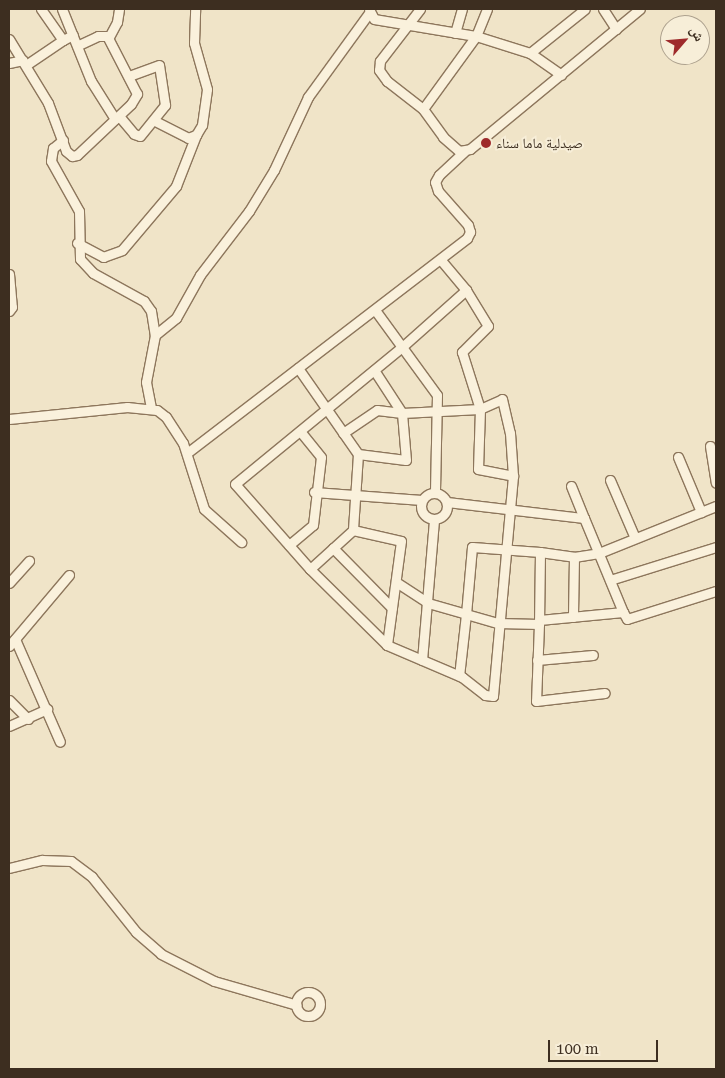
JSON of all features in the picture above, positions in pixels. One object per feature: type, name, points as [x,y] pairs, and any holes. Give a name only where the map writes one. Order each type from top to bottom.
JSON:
[{"type":"street","points":[[40,9],[63,40]]},
{"type":"street","points":[[62,9],[91,80],[117,118],[138,136],[155,121],[164,105],[166,95],[161,67],[154,64],[129,76]]},
{"type":"street","points":[[109,37],[117,22],[119,9]]},
{"type":"street","points":[[77,243],[100,256],[122,250],[176,186],[204,119],[207,88],[193,36],[195,9]]},
{"type":"street","points":[[420,9],[380,61],[379,70],[387,81],[423,110],[451,146],[464,151]]},
{"type":"street","points":[[455,33],[462,9]]},
{"type":"street","points":[[423,110],[476,36],[487,9]]},
{"type":"street","points":[[530,53],[585,9]]},
{"type":"street","points":[[603,9],[616,30]]},
{"type":"street","points":[[186,452],[441,260],[470,232],[468,225],[438,191],[435,182],[439,175],[464,151],[561,75],[640,9]]},
{"type":"street","points":[[155,335],[176,318],[200,275],[249,211],[274,170],[308,97],[369,11],[374,19],[476,36],[530,53],[561,75]]},
{"type":"street","points":[[9,63],[24,63],[73,35]]},
{"type":"street","points":[[77,46],[98,36],[109,37]]},
{"type":"street","points":[[9,39],[48,103],[68,154],[75,156],[117,118],[136,97],[129,76],[109,37]]},
{"type":"street","points":[[155,121],[188,138],[196,135]]},
{"type":"street","points":[[63,140],[54,148],[51,161],[77,206],[78,254],[86,268],[147,304],[155,335],[146,378],[151,408]]},
{"type":"street","points":[[441,260],[466,290],[488,326],[462,352],[480,409],[478,468],[513,476]]},
{"type":"street","points":[[9,274],[12,307],[9,311]]},
{"type":"street","points":[[343,433],[377,410],[402,413],[480,409],[502,399],[510,432],[513,476],[504,551],[493,696],[485,695],[459,676],[387,645],[310,569],[236,484],[402,347],[466,290]]},
{"type":"street","points":[[375,310],[437,394],[439,410],[435,492]]},
{"type":"street","points":[[298,368],[358,454],[353,530],[310,569]]},
{"type":"street","points":[[358,454],[406,460],[402,413],[374,370]]},
{"type":"street","points":[[9,419],[117,408],[151,408],[166,417],[186,452],[204,509],[241,542]]},
{"type":"street","points":[[290,546],[313,525],[314,492],[321,456],[300,431]]},
{"type":"street","points":[[710,446],[716,483]]},
{"type":"street","points":[[678,457],[701,512]]},
{"type":"street","points":[[610,480],[635,538]]},
{"type":"street","points":[[571,486],[627,619],[716,591]]},
{"type":"street","points":[[314,492],[422,500],[435,492]]},
{"type":"street","points":[[435,492],[447,502],[584,518]]},
{"type":"street","points":[[422,500],[423,513],[434,520]]},
{"type":"street","points":[[434,520],[445,514],[447,502]]},
{"type":"street","points":[[459,676],[472,547],[504,551],[540,552],[574,557],[599,553],[716,506]]},
{"type":"street","points":[[422,660],[434,520]]},
{"type":"street","points":[[353,530],[401,540],[387,645]]},
{"type":"street","points":[[610,580],[716,547]]},
{"type":"street","points":[[333,548],[392,608]]},
{"type":"street","points":[[540,552],[536,702],[605,693]]},
{"type":"street","points":[[573,617],[574,557]]},
{"type":"street","points":[[9,583],[29,561]]},
{"type":"street","points":[[60,742],[46,709],[12,642],[69,575]]},
{"type":"street","points":[[396,582],[428,602],[498,623],[539,622],[623,612]]},
{"type":"street","points":[[537,660],[592,655]]},
{"type":"street","points":[[9,700],[28,719]]},
{"type":"street","points":[[9,726],[28,719],[46,709]]},
{"type":"street","points":[[9,868],[42,860],[70,861],[92,877],[136,932],[161,954],[214,981],[297,1006]]},
{"type":"place","name":"صيدلية ماما سناء","points":[[486,143]]}]
